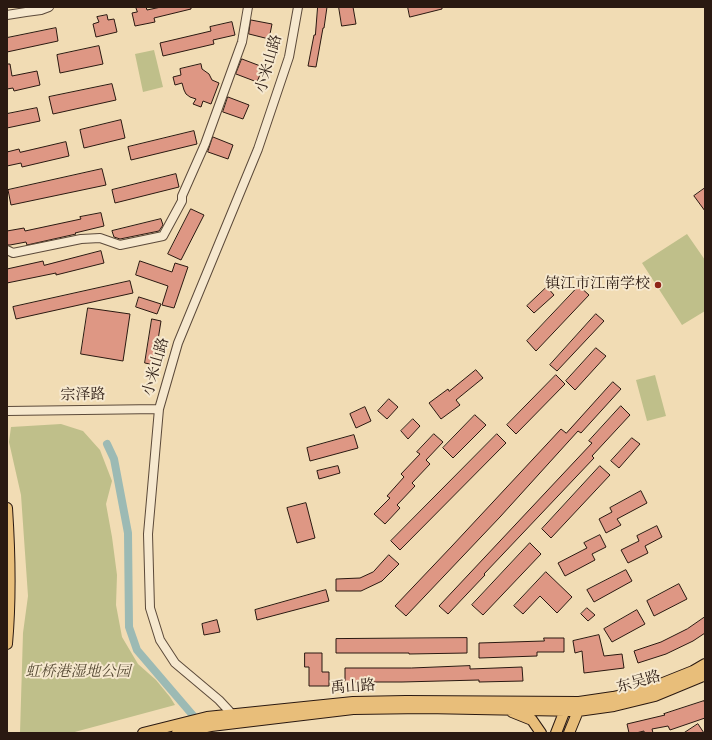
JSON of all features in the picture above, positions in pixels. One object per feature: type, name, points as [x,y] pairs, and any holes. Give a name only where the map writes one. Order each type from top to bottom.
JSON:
[{"type":"main road","points":[[7,508],[10,543],[7,644]]},
{"type":"main road","name":"东吴路","points":[[579,706],[648,690],[693,671],[705,664]]},
{"type":"main road","name":"东吴路","points":[[566,706],[614,706],[655,696],[705,675]]},
{"type":"main road","name":"禹山路","points":[[143,733],[179,730],[209,722],[353,702],[406,701],[566,706]]},
{"type":"main road","name":"禹山路","points":[[234,719],[353,709],[425,708],[504,710],[566,706]]},
{"type":"main road","points":[[556,733],[566,706]]},
{"type":"main road","points":[[569,733],[579,706]]},
{"type":"main road","points":[[504,710],[532,720],[541,733]]},
{"type":"street","points":[[7,15],[41,10],[49,7]]},
{"type":"street","points":[[7,250],[13,252],[87,238],[100,238],[120,245],[163,236],[182,201],[182,196],[205,144],[242,42],[248,7]]},
{"type":"street","name":"小米山路","points":[[234,719],[219,700],[175,663],[160,640],[150,608],[148,534],[159,409],[178,343],[258,149],[289,57],[298,7]]},
{"type":"street","name":"宗泽路","points":[[7,411],[159,409]]},
{"type":"green space","points":[[154,50],[163,87],[143,92],[135,54]]},
{"type":"green space","points":[[687,234],[705,260],[705,311],[682,325],[642,263]]},
{"type":"green space","points":[[655,375],[666,416],[647,421],[636,380]]},
{"type":"green space","name":"虹桥港湿地公园","points":[[61,424],[83,431],[100,450],[112,481],[106,504],[117,575],[116,605],[122,637],[138,664],[156,680],[175,705],[71,733],[20,733],[23,633],[28,596],[21,495],[9,442],[11,427]]},
{"type":"building","points":[[136,7],[146,7],[147,10],[161,7],[191,7],[191,9],[154,18],[155,22],[135,26],[132,13],[137,12]]},
{"type":"building","points":[[318,7],[327,7],[316,67],[308,66],[315,35]]},
{"type":"building","points":[[339,7],[353,7],[356,24],[342,26]]},
{"type":"building","points":[[408,7],[442,7],[442,9],[410,17]]},
{"type":"building","points":[[107,15],[108,20],[114,19],[117,32],[96,37],[93,24],[99,22],[97,17]]},
{"type":"building","points":[[251,20],[272,24],[269,39],[249,34]]},
{"type":"building","points":[[232,22],[235,35],[213,40],[214,44],[163,56],[160,43],[211,31],[210,27]]},
{"type":"building","points":[[56,28],[58,41],[7,52],[7,38]]},
{"type":"building","points":[[99,46],[103,64],[60,73],[57,55]]},
{"type":"building","points":[[242,59],[263,67],[257,82],[236,74]]},
{"type":"building","points":[[7,64],[10,64],[12,76],[37,71],[40,85],[14,91],[13,88],[7,89]]},
{"type":"building","points":[[201,64],[202,69],[209,74],[212,80],[219,83],[211,104],[203,101],[201,107],[193,104],[196,99],[186,94],[182,83],[175,85],[173,77],[181,75],[180,69]]},
{"type":"building","points":[[112,84],[116,100],[53,114],[49,97]]},
{"type":"building","points":[[228,97],[249,105],[243,119],[223,112]]},
{"type":"building","points":[[37,108],[40,121],[7,128],[7,114]]},
{"type":"building","points":[[121,120],[125,138],[84,148],[80,130]]},
{"type":"building","points":[[194,131],[197,144],[131,160],[128,147]]},
{"type":"building","points":[[213,137],[233,145],[228,159],[208,152]]},
{"type":"building","points":[[66,142],[69,156],[22,167],[21,163],[7,166],[7,152],[19,149],[20,152]]},
{"type":"building","points":[[102,169],[106,185],[11,205],[8,190]]},
{"type":"building","points":[[176,174],[179,187],[115,203],[112,190]]},
{"type":"building","points":[[705,188],[705,211],[694,196]]},
{"type":"building","points":[[191,209],[204,215],[181,260],[168,254]]},
{"type":"building","points":[[101,213],[104,226],[27,245],[26,242],[7,245],[7,231],[24,228],[25,231],[81,219],[80,217]]},
{"type":"building","points":[[161,219],[163,225],[159,231],[120,239],[114,237],[112,231]]},
{"type":"building","points":[[101,251],[104,263],[56,275],[56,273],[7,283],[7,269],[43,261],[44,265]]},
{"type":"building","points":[[140,261],[172,272],[175,263],[188,267],[174,308],[162,305],[168,286],[136,275]]},
{"type":"building","points":[[130,281],[133,293],[16,319],[13,307]]},
{"type":"building","points":[[579,286],[589,295],[536,351],[527,341]]},
{"type":"building","points":[[547,287],[554,295],[534,313],[527,306]]},
{"type":"building","points":[[139,297],[161,304],[157,314],[136,307]]},
{"type":"building","points":[[88,308],[130,314],[123,361],[81,354]]},
{"type":"building","points":[[596,314],[604,321],[557,371],[550,365]]},
{"type":"building","points":[[152,319],[161,321],[154,365],[145,363]]},
{"type":"building","points":[[596,348],[606,356],[575,390],[566,381]]},
{"type":"building","points":[[476,370],[483,378],[456,400],[460,405],[441,419],[429,403],[448,389],[449,391]]},
{"type":"building","points":[[556,375],[565,384],[516,434],[507,425]]},
{"type":"building","points":[[613,382],[621,389],[581,433],[578,431],[500,517],[406,616],[395,606],[561,429],[566,433]]},
{"type":"building","points":[[389,399],[398,407],[387,419],[378,411]]},
{"type":"building","points":[[621,406],[630,415],[592,456],[594,458],[448,614],[439,606],[592,443],[589,441]]},
{"type":"building","points":[[365,407],[371,421],[356,428],[350,414]]},
{"type":"building","points":[[475,415],[486,425],[453,458],[443,448]]},
{"type":"building","points":[[413,419],[420,426],[408,439],[401,431]]},
{"type":"building","points":[[434,434],[443,442],[426,460],[430,464],[412,483],[415,486],[397,505],[400,508],[385,524],[374,514],[390,498],[387,496],[404,477],[401,474],[420,454],[417,452]]},
{"type":"building","points":[[497,434],[506,443],[400,550],[391,541]]},
{"type":"building","points":[[354,435],[358,448],[310,461],[307,448]]},
{"type":"building","points":[[632,438],[640,444],[619,468],[611,461]]},
{"type":"building","points":[[338,466],[340,473],[319,479],[317,471]]},
{"type":"building","points":[[600,466],[610,475],[551,538],[542,529]]},
{"type":"building","points":[[641,491],[647,503],[617,519],[621,525],[606,533],[599,519],[612,512],[610,508]]},
{"type":"building","points":[[306,503],[315,538],[297,543],[287,508]]},
{"type":"building","points":[[657,526],[662,537],[645,546],[648,553],[628,563],[621,550],[639,541],[637,536]]},
{"type":"building","points":[[600,535],[606,547],[592,554],[595,560],[565,576],[558,563],[587,548],[584,543]]},
{"type":"building","points":[[530,543],[541,554],[483,615],[472,605]]},
{"type":"building","points":[[389,555],[399,564],[382,581],[361,591],[336,591],[336,579],[360,578],[373,572]]},
{"type":"building","points":[[626,570],[632,581],[594,602],[587,590]]},
{"type":"building","points":[[546,572],[572,597],[557,613],[540,596],[523,614],[514,606]]},
{"type":"building","points":[[679,584],[687,599],[654,616],[647,601]]},
{"type":"building","points":[[326,590],[329,601],[257,620],[255,610]]},
{"type":"building","points":[[587,608],[595,615],[588,621],[581,614]]},
{"type":"building","points":[[637,610],[645,624],[612,642],[604,629]]},
{"type":"building","points":[[705,617],[705,633],[693,641],[666,654],[638,663],[634,651],[661,642],[687,629]]},
{"type":"building","points":[[217,620],[220,632],[204,635],[202,624]]},
{"type":"building","points":[[599,635],[604,656],[622,654],[624,668],[584,673],[582,651],[575,653],[573,641]]},
{"type":"building","points":[[467,638],[467,653],[336,653],[336,639]]},
{"type":"building","points":[[544,638],[564,638],[564,652],[537,652],[537,656],[479,658],[479,643],[544,641]]},
{"type":"building","points":[[305,653],[322,653],[322,672],[329,672],[329,686],[309,686],[309,667],[305,667]]},
{"type":"building","points":[[470,666],[470,669],[522,667],[523,681],[479,682],[479,680],[345,682],[345,668]]},
{"type":"building","points":[[704,701],[705,718],[670,730],[668,726],[652,729],[653,733],[644,733],[644,731],[629,733],[627,724],[665,715],[664,714]]},
{"type":"building","points":[[698,724],[704,733],[684,733]]},
{"type":"waterway","points":[[107,444],[114,459],[128,533],[129,627],[137,650],[208,733]]},
{"type":"place","name":"镇江市江南学校","points":[[658,285]]}]
